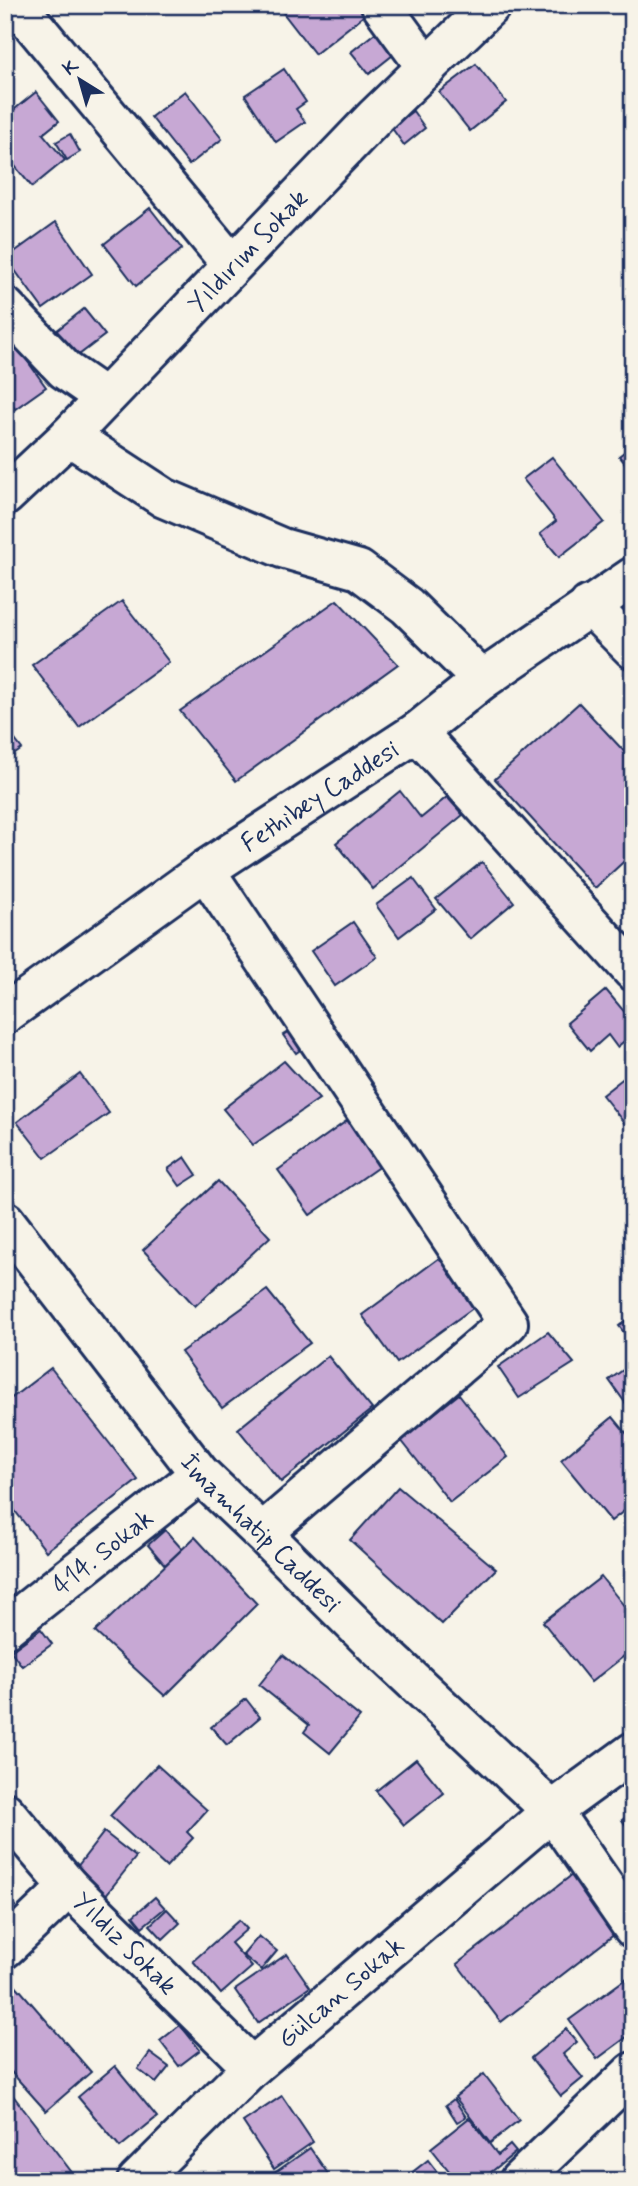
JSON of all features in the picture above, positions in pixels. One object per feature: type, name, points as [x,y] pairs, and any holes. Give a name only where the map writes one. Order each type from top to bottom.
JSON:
[{"type":"street","points":[[18,5],[232,265]]},
{"type":"street","points":[[381,5],[427,68]]},
{"type":"street","name":"Yıldırım Sokak","points":[[5,496],[69,436],[375,117],[491,5]]},
{"type":"street","points":[[5,307],[65,370],[104,397]]},
{"type":"street","points":[[69,436],[164,498],[282,548],[359,570],[407,606],[482,681]]},
{"type":"street","name":"Fethibey Caddesi","points":[[5,1014],[205,870],[417,733],[482,681],[633,577]]},
{"type":"street","points":[[589,605],[633,649]]},
{"type":"street","points":[[417,733],[633,971]]},
{"type":"street","points":[[205,870],[508,1323],[262,1533]]},
{"type":"street","name":"İmamhatip Caddesi","points":[[5,1221],[200,1475],[377,1647],[552,1811],[633,1928]]},
{"type":"street","name":"414. Sokak","points":[[5,1628],[200,1475]]},
{"type":"street","name":"Gülcan Sokak","points":[[137,2181],[252,2067],[552,1811],[633,1752]]},
{"type":"street","name":"Yıldız Sokak","points":[[5,1812],[69,1886],[252,2067]]},
{"type":"street","points":[[5,1948],[69,1886]]},
{"type":"street","points":[[519,2181],[633,2072]]},
{"type":"building","points":[[277,5],[361,5],[367,13],[315,54]]},
{"type":"building","points":[[380,29],[398,51],[369,74],[351,52]]},
{"type":"building","points":[[476,64],[506,102],[470,131],[439,92]]},
{"type":"building","points":[[284,69],[306,102],[296,109],[305,122],[276,142],[245,95]]},
{"type":"building","points":[[185,91],[222,139],[189,165],[151,117]]},
{"type":"building","points":[[36,92],[59,121],[43,134],[65,160],[32,187],[5,154],[5,117]]},
{"type":"building","points":[[413,111],[425,128],[404,145],[391,127]]},
{"type":"building","points":[[70,134],[80,152],[67,160],[56,142]]},
{"type":"building","points":[[150,208],[182,249],[136,286],[104,244]]},
{"type":"building","points":[[56,222],[92,274],[43,309],[6,258]]},
{"type":"building","points":[[84,309],[105,335],[71,361],[51,335]]},
{"type":"building","points":[[8,334],[46,387],[15,409],[5,395],[5,336]]},
{"type":"building","points":[[633,445],[633,473],[619,456]]},
{"type":"building","points":[[552,457],[604,522],[559,557],[540,534],[556,521],[523,479]]},
{"type":"building","points":[[337,600],[398,664],[236,781],[180,711]]},
{"type":"building","points":[[122,601],[169,662],[79,727],[32,665]]},
{"type":"building","points":[[579,703],[633,761],[633,853],[595,888],[495,779]]},
{"type":"building","points":[[5,727],[22,749],[5,761]]},
{"type":"building","points":[[400,791],[421,818],[447,797],[463,815],[373,889],[336,843]]},
{"type":"building","points":[[482,862],[514,902],[470,939],[436,899]]},
{"type":"building","points":[[413,878],[436,909],[399,937],[376,905]]},
{"type":"building","points":[[353,922],[377,957],[335,986],[311,951]]},
{"type":"building","points":[[606,990],[633,1022],[633,1034],[617,1047],[608,1035],[590,1051],[567,1023]]},
{"type":"building","points":[[294,1028],[307,1045],[296,1053],[283,1035]]},
{"type":"building","points":[[284,1061],[319,1099],[253,1145],[223,1109]]},
{"type":"building","points":[[80,1074],[109,1113],[45,1158],[17,1122]]},
{"type":"building","points":[[626,1076],[633,1084],[633,1134],[602,1095]]},
{"type":"building","points":[[355,1115],[387,1161],[310,1215],[278,1170]]},
{"type":"building","points":[[185,1157],[197,1175],[180,1186],[168,1169]]},
{"type":"building","points":[[218,1181],[270,1237],[195,1306],[143,1250]]},
{"type":"building","points":[[442,1256],[477,1305],[397,1363],[362,1315]]},
{"type":"building","points":[[267,1290],[310,1343],[222,1408],[181,1352]]},
{"type":"building","points":[[633,1315],[633,1344],[619,1326]]},
{"type":"building","points":[[548,1332],[574,1363],[519,1398],[498,1367]]},
{"type":"building","points":[[328,1356],[372,1409],[281,1482],[238,1429]]},
{"type":"building","points":[[633,1363],[633,1405],[629,1408],[609,1380]]},
{"type":"building","points":[[51,1368],[138,1480],[46,1551],[5,1498],[5,1403]]},
{"type":"building","points":[[459,1394],[508,1457],[450,1502],[401,1440]]},
{"type":"building","points":[[613,1417],[633,1441],[633,1504],[611,1521],[561,1460]]},
{"type":"building","points":[[398,1487],[496,1569],[442,1624],[350,1540]]},
{"type":"building","points":[[165,1530],[182,1549],[165,1565],[148,1545]]},
{"type":"building","points":[[195,1537],[257,1604],[165,1696],[95,1632]]},
{"type":"building","points":[[601,1577],[633,1617],[633,1649],[591,1682],[543,1622]]},
{"type":"building","points":[[41,1629],[52,1644],[22,1666],[11,1651]]},
{"type":"building","points":[[283,1655],[360,1717],[330,1753],[304,1732],[309,1725],[259,1685]]},
{"type":"building","points":[[246,1699],[260,1717],[227,1745],[211,1727]]},
{"type":"building","points":[[416,1759],[444,1793],[404,1825],[376,1791]]},
{"type":"building","points":[[157,1765],[207,1810],[187,1832],[193,1838],[166,1867],[110,1816]]},
{"type":"building","points":[[633,1812],[633,1835],[622,1820]]},
{"type":"building","points":[[104,1832],[136,1857],[101,1901],[70,1876]]},
{"type":"building","points":[[581,1868],[624,1927],[501,2022],[457,1964]]},
{"type":"building","points":[[5,1895],[15,1906],[5,1913]]},
{"type":"building","points":[[155,1897],[165,1908],[142,1927],[133,1916]]},
{"type":"building","points":[[167,1909],[180,1923],[163,1939],[150,1925]]},
{"type":"building","points":[[239,1920],[247,1929],[231,1943],[252,1967],[221,1994],[193,1961]]},
{"type":"building","points":[[259,1936],[277,1951],[261,1970],[243,1955]]},
{"type":"building","points":[[287,1954],[310,1987],[258,2023],[235,1990]]},
{"type":"building","points":[[627,1978],[633,1987],[633,2037],[631,2034],[597,2059],[569,2020]]},
{"type":"building","points":[[13,1982],[91,2072],[46,2111],[5,2065],[5,1989]]},
{"type":"building","points":[[180,2025],[200,2050],[179,2066],[160,2041]]},
{"type":"building","points":[[566,2029],[577,2042],[563,2054],[583,2078],[561,2096],[531,2058]]},
{"type":"building","points":[[150,2053],[169,2067],[156,2083],[138,2069]]},
{"type":"building","points":[[115,2066],[157,2117],[120,2147],[78,2097]]},
{"type":"building","points":[[484,2074],[519,2120],[490,2143],[455,2097]]},
{"type":"building","points":[[5,2085],[77,2179],[5,2181]]},
{"type":"building","points":[[282,2096],[313,2142],[274,2169],[243,2122]]},
{"type":"building","points":[[454,2099],[466,2117],[457,2122],[446,2105]]},
{"type":"building","points":[[469,2118],[498,2155],[510,2145],[516,2152],[480,2181],[457,2181],[431,2148]]},
{"type":"building","points":[[310,2148],[333,2181],[273,2181],[270,2176]]},
{"type":"building","points":[[428,2160],[444,2181],[401,2181]]}]
